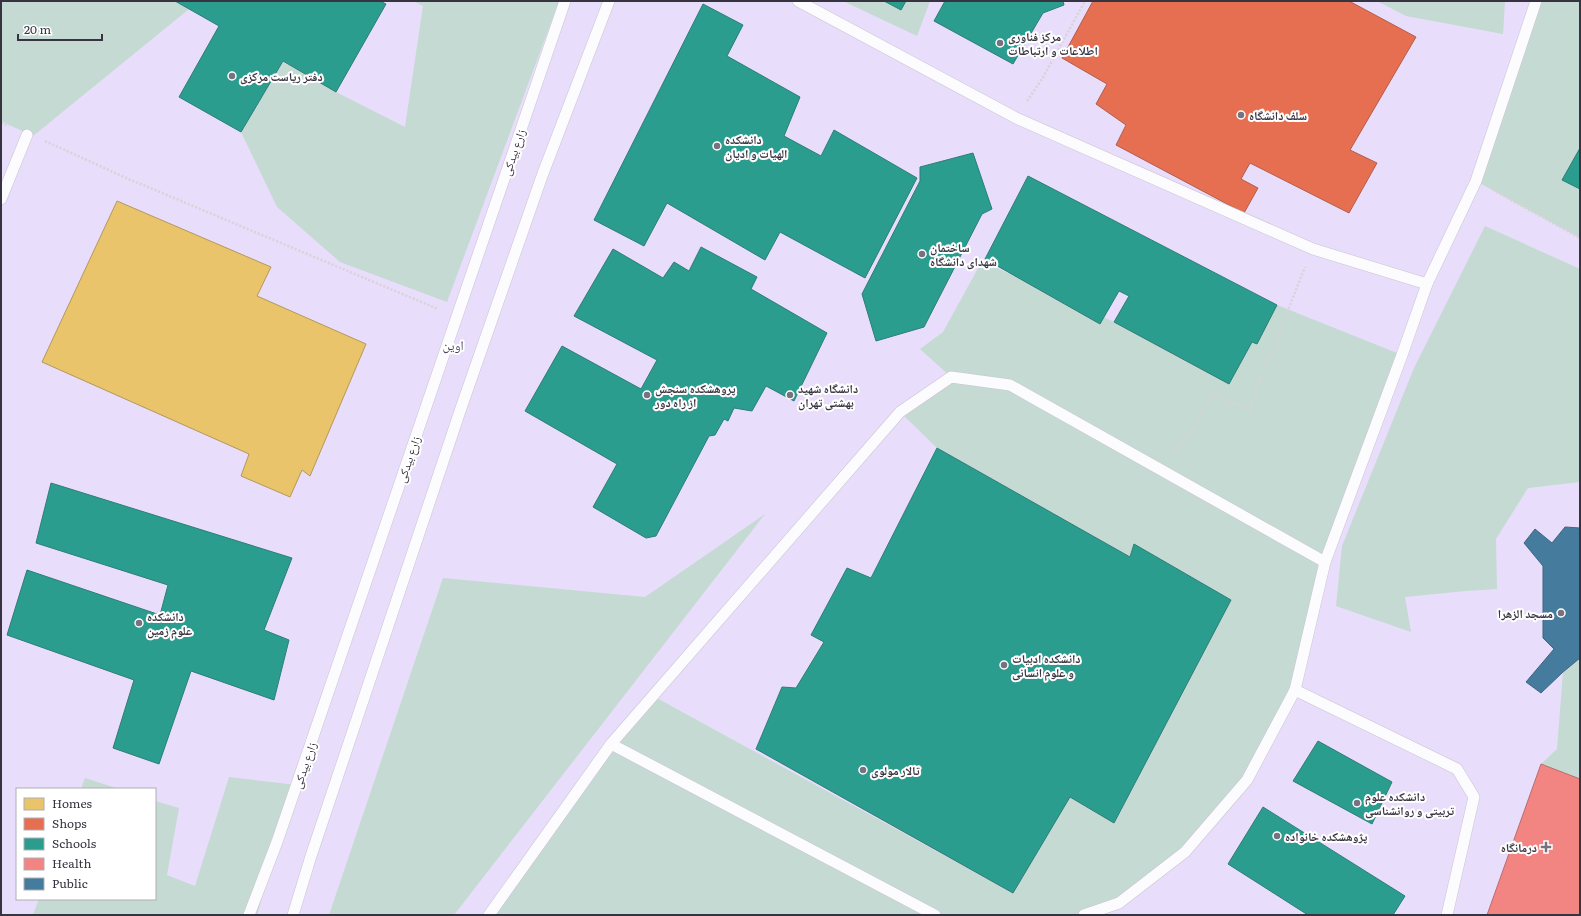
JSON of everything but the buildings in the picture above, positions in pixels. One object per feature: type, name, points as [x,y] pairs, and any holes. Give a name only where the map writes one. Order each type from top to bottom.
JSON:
[{"type":"lane","name":"زارع بیدکی","points":[[248,915],[278,842],[565,1]]},
{"type":"lane","points":[[293,915],[311,856],[464,400],[542,176],[609,1]]},
{"type":"lane","points":[[798,1],[1016,118],[1313,249],[1427,284]]},
{"type":"lane","points":[[1084,915],[1119,903],[1185,852],[1247,780],[1295,690],[1325,562],[1427,284],[1476,181],[1536,1]]},
{"type":"lane","points":[[1,199],[27,135]]},
{"type":"lane","points":[[489,915],[611,744],[900,412],[951,377],[1010,385],[1325,562]]},
{"type":"lane","points":[[1295,690],[1457,769],[1474,797],[1447,915]]},
{"type":"lane","points":[[611,744],[935,915]]},
{"type":"path","points":[[1016,118],[1042,79],[1086,1]]},
{"type":"path","points":[[1,122],[27,135],[33,136],[124,177],[457,317]]},
{"type":"path","points":[[1476,181],[1580,238]]},
{"type":"path","points":[[1162,470],[1214,395],[1248,409],[1313,249]]},
{"type":"shaded area","name":"دانشگاه شهید بهشتی تهران","points":[[1,1],[1580,1],[1580,915],[1,915]]},
{"type":"green space","points":[[1,1],[175,1],[189,9],[33,136],[1,121]]},
{"type":"green space","points":[[413,1],[559,1],[447,302],[340,262],[277,207],[241,132],[283,61],[336,92],[405,127],[423,6]]},
{"type":"green space","points":[[843,1],[884,1],[900,10],[906,1],[930,1],[917,36]]},
{"type":"green space","points":[[1377,1],[1505,1],[1503,34],[1406,16]]},
{"type":"green space","points":[[1536,1],[1580,1],[1580,148],[1563,180],[1580,189],[1580,238],[1476,181]]},
{"type":"green space","points":[[1485,226],[1580,269],[1580,482],[1528,488],[1496,539],[1497,589],[1405,597],[1411,632],[1336,606],[1342,546],[1414,368]]},
{"type":"green space","points":[[982,261],[1114,322],[1229,384],[1252,342],[1257,344],[1277,305],[1402,355],[1325,562],[1295,690],[1247,780],[1185,852],[1119,903],[1084,915],[489,915],[653,696],[1013,893],[1070,797],[1114,823],[1231,600],[1134,545],[1130,557],[937,448],[900,412],[951,377],[920,349],[943,332]]},
{"type":"green space","points":[[765,514],[454,915],[329,915],[443,578],[645,597]]},
{"type":"green space","points":[[1580,658],[1580,779],[1541,764],[1557,749],[1563,672]]},
{"type":"green space","points":[[229,777],[296,785],[257,915],[33,915],[39,900],[156,900],[156,801],[179,808],[167,875],[195,886]]},
{"type":"green space","points":[[85,778],[116,788],[81,788]]},
{"type":"place","name":"مرکز فناوری اطلاعات و ارتباطات","points":[[1000,43]]},
{"type":"place","name":"دفتر ریاست مرکزی","points":[[232,76]]},
{"type":"place","name":"سلف دانشگاه","points":[[1241,115]]},
{"type":"place","name":"دانشکده الهیات و ادیان","points":[[717,146]]},
{"type":"place","name":"ساختمان شهدای دانشگاه","points":[[922,254]]},
{"type":"place","name":"پروهشکده سنجش از راه دور","points":[[647,395]]},
{"type":"place","name":"دانشگاه شهید بهشتی تهران","points":[[790,395]]},
{"type":"place","name":"مسجد الزهرا","points":[[1561,613]]},
{"type":"place","name":"دانشکده علوم زمین","points":[[139,623]]},
{"type":"place","name":"دانشکده ادبیات و علوم انسانی","points":[[1004,665]]},
{"type":"place","name":"تالار مولوی","points":[[863,770]]},
{"type":"place","name":"دانشکده علوم تربیتی و روانشناسی","points":[[1357,803]]},
{"type":"place","name":"پژوهشکده خانواده","points":[[1277,836]]},
{"type":"place","name":"درمانگاه","points":[[1546,847]]},
{"type":"district","name":"اوین","points":[[453,344]]}]
